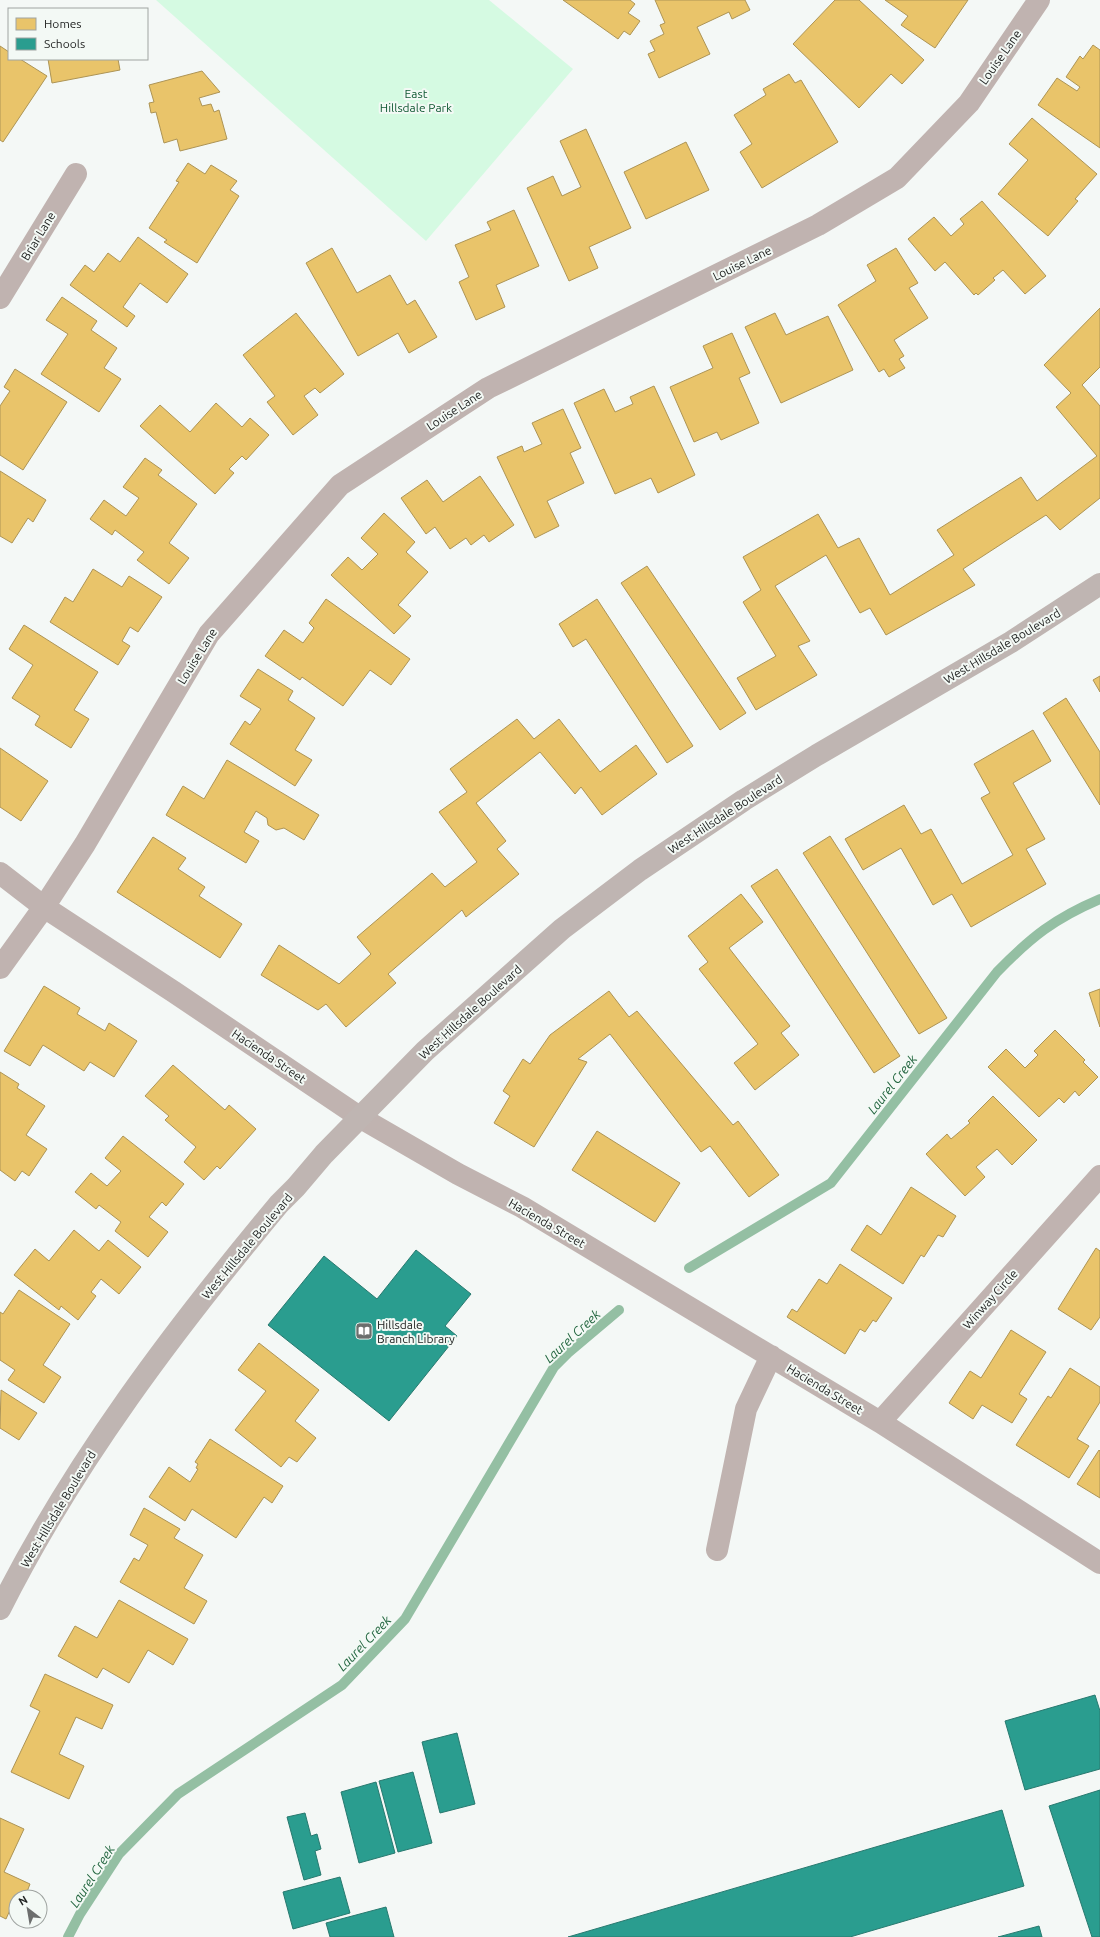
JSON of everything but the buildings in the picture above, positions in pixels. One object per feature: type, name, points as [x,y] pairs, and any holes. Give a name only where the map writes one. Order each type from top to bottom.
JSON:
[{"type":"main road","name":"West Hillsdale Boulevard","points":[[0,1609],[46,1524],[92,1451],[140,1382],[231,1262],[279,1204],[425,1051],[562,929],[640,870],[744,800],[817,755],[1011,642],[1100,584]]},
{"type":"street","name":"Louise Lane","points":[[0,968],[44,907],[85,844],[209,634],[340,485],[488,388],[818,225],[897,178],[969,103],[1039,0]]},
{"type":"street","name":"Briar Lane","points":[[0,298],[76,174]]},
{"type":"street","name":"Hacienda Street","points":[[0,873],[44,907],[174,992],[361,1118],[458,1174],[522,1207],[771,1356],[880,1422],[1100,1563]]},
{"type":"street","name":"Winway Circle","points":[[880,1422],[1100,1176]]},
{"type":"street","points":[[717,1550],[746,1409],[771,1356]]},
{"type":"green space","name":"East Hillsdale Park","points":[[156,0],[489,0],[573,69],[426,241]]},
{"type":"waterway","name":"Laurel Creek","points":[[689,1268],[831,1183],[997,972],[1021,948],[1044,930],[1084,906],[1100,899]]},
{"type":"waterway","name":"Laurel Creek","points":[[68,1937],[80,1914],[119,1854],[178,1794],[342,1685],[405,1619],[554,1367],[568,1353],[619,1310]]},
{"type":"place","name":"Hillsdale Branch Library","points":[[364,1331]]}]
